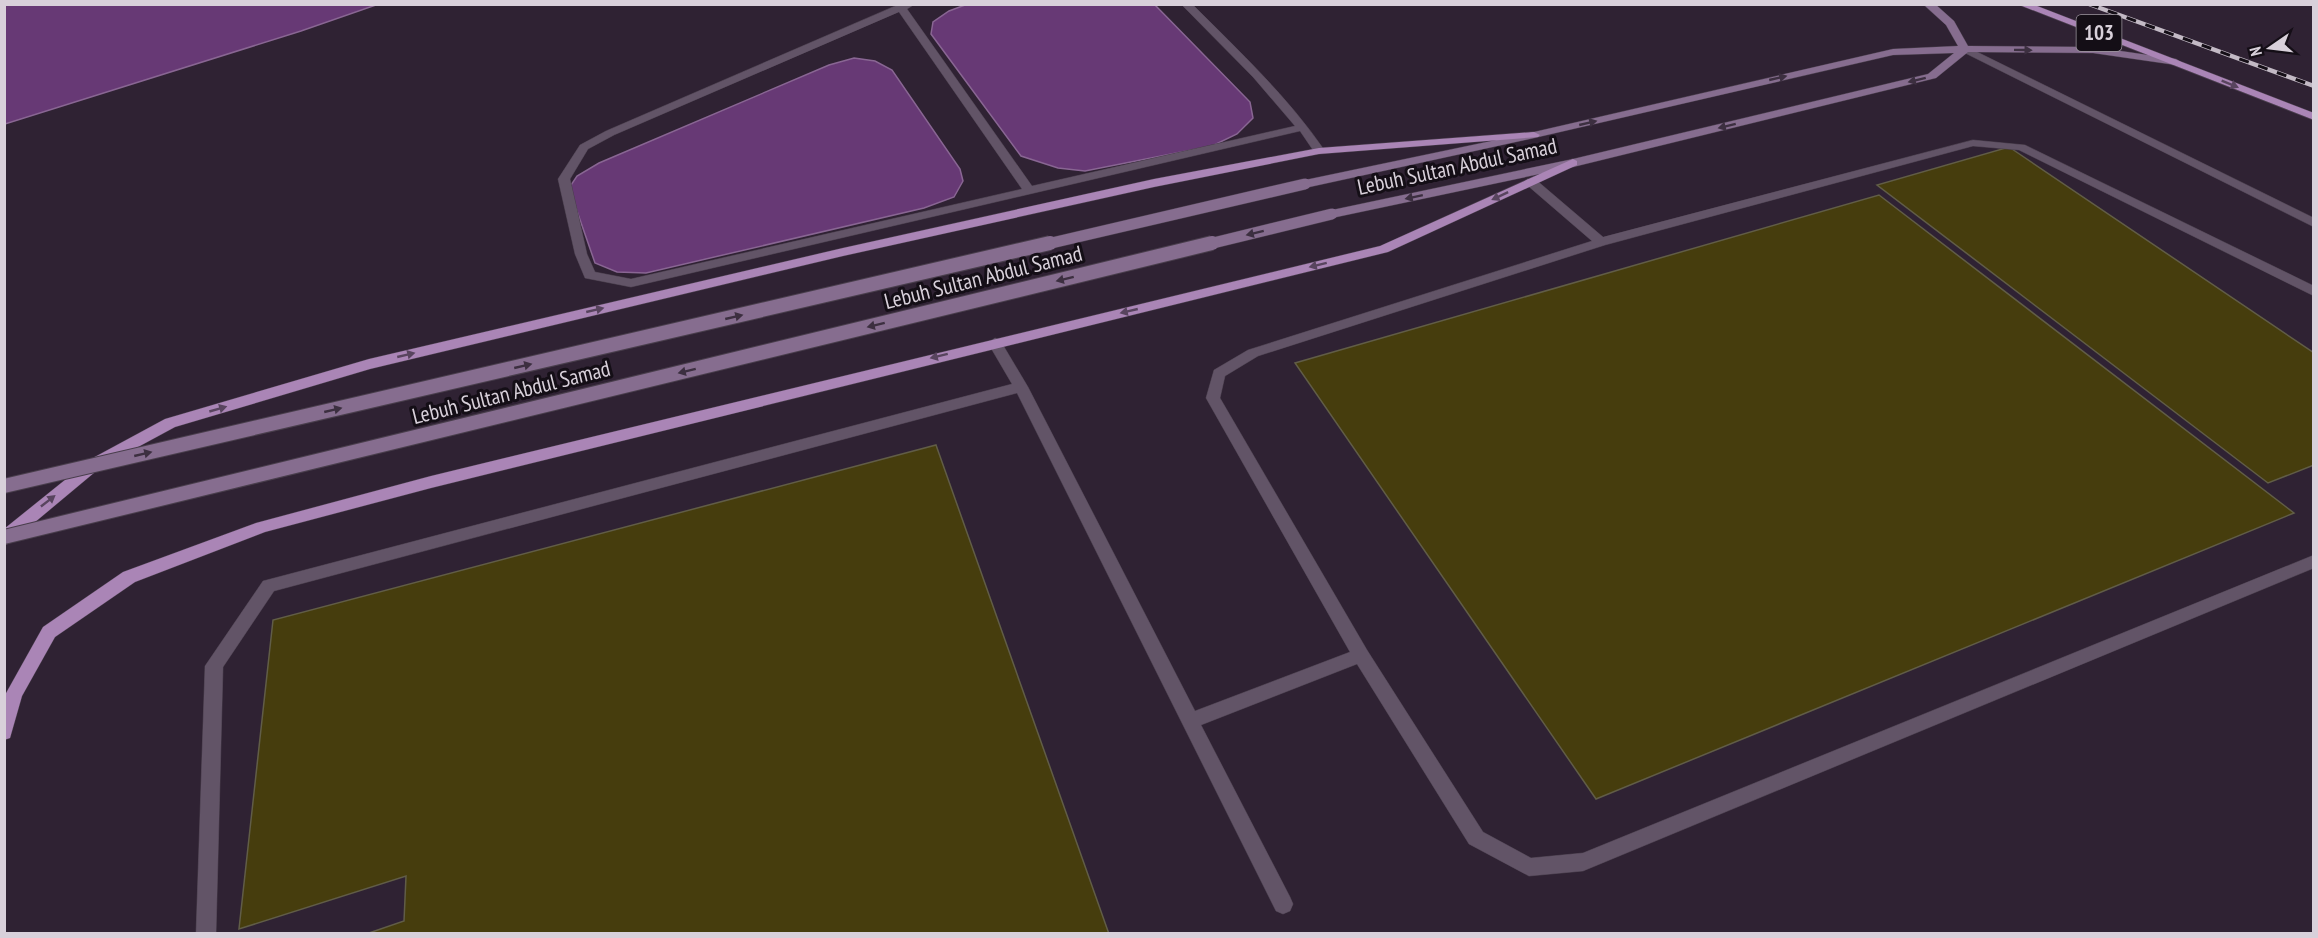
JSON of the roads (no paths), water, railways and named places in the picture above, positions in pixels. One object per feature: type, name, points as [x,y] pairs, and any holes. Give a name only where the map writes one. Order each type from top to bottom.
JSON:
[{"type":"main road","name":"103","points":[[2022,4],[2313,117]]},
{"type":"main road","points":[[4,538],[96,463],[170,423],[346,370],[843,252],[1154,183],[1319,151],[1534,135]]},
{"type":"main road","points":[[4,732],[14,695],[50,632],[129,577],[262,527],[431,482],[1384,249],[1573,163]]},
{"type":"street","points":[[1928,4],[1950,24],[1965,49]]},
{"type":"street","name":"Lebuh Sultan Abdul Samad","points":[[4,538],[1332,214],[1573,163],[1932,76],[1965,49]]},
{"type":"street","name":"Lebuh Sultan Abdul Samad","points":[[4,486],[1305,184],[1534,135],[1893,52],[1965,49],[2092,50],[2176,62]]},
{"type":"lane","points":[[1186,4],[1304,127],[1319,151]]},
{"type":"lane","points":[[1028,189],[906,6],[689,97],[584,147],[564,179],[581,254],[590,275],[631,283],[1028,189],[1304,127]]},
{"type":"lane","points":[[1965,49],[2313,223]]},
{"type":"lane","points":[[2313,292],[2021,147],[1973,142],[1601,242],[1253,353],[1219,373],[1213,398],[1361,656],[1476,838],[1529,867],[1583,862],[2313,561]]},
{"type":"lane","points":[[1531,182],[1601,242]]},
{"type":"lane","points":[[995,343],[1021,387],[1282,904]]},
{"type":"lane","points":[[206,933],[214,666],[269,586],[1021,387]]},
{"type":"lane","points":[[1190,721],[1361,656]]},
{"type":"railway","points":[[2089,4],[2314,86]]}]
